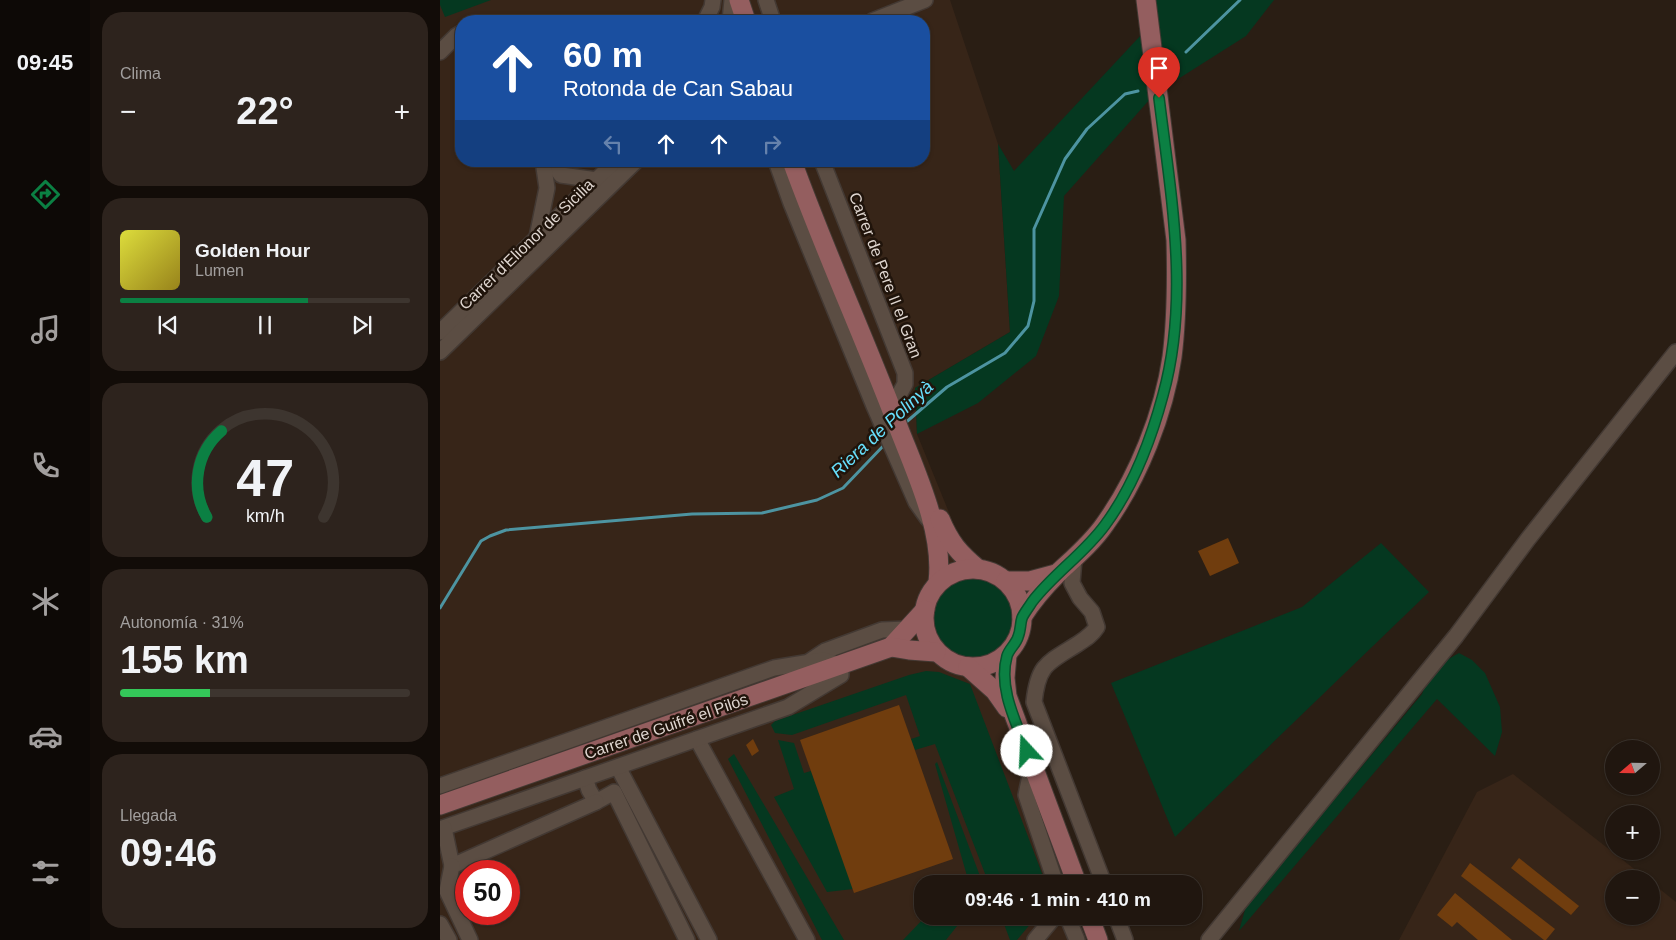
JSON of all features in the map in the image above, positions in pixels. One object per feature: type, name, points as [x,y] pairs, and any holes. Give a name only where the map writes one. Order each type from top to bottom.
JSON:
[{"type":"main road","points":[[739,0],[744,15]]},
{"type":"main road","points":[[752,0],[756,15]]},
{"type":"main road","points":[[1022,617],[1052,579],[1074,559],[1104,525],[1126,491],[1141,460],[1154,426],[1172,359],[1176,320],[1176,240],[1146,0]]},
{"type":"main road","points":[[794,167],[826,252],[896,410]]},
{"type":"main road","points":[[807,167],[906,437],[937,512],[950,542],[956,550],[978,569]]},
{"type":"main road","points":[[906,437],[925,499],[940,558],[938,582]]},
{"type":"main road","points":[[968,668],[996,662],[1008,655],[1018,639],[1022,617],[1020,604],[1006,581],[993,573],[978,569],[957,572],[938,582],[930,594],[925,610],[926,631],[936,652],[948,660],[968,668],[995,692],[1015,720]]},
{"type":"main road","points":[[1006,581],[1052,579]]},
{"type":"main road","name":"Carrer de Guifré el Pilós","points":[[440,805],[891,647],[925,610]]},
{"type":"main road","name":"Carrer de Guifré el Pilós","points":[[891,647],[936,652]]},
{"type":"main road","points":[[1008,655],[1006,687],[1015,720],[1074,875]]},
{"type":"main road","points":[[1092,925],[1098,940]]},
{"type":"street","points":[[708,15],[713,0]]},
{"type":"street","points":[[731,15],[732,0]]},
{"type":"street","points":[[766,0],[771,15]]},
{"type":"street","points":[[887,15],[925,0]]},
{"type":"street","points":[[440,52],[455,37]]},
{"type":"street","points":[[537,237],[547,188],[543,167]]},
{"type":"street","points":[[555,167],[561,175],[596,180]]},
{"type":"street","name":"Carrer d'Elionor de Sicilia","points":[[440,332],[596,180],[607,167]]},
{"type":"street","name":"Carrer d'Elionor de Sicilia","points":[[440,352],[630,167]]},
{"type":"street","points":[[778,167],[791,203],[878,414],[916,502],[932,526]]},
{"type":"street","name":"Carrer de Pere II el Gran","points":[[824,167],[905,373],[905,384],[896,410]]},
{"type":"street","points":[[1209,940],[1456,636],[1528,539],[1676,352]]},
{"type":"street","points":[[1074,559],[1072,582],[1080,598]]},
{"type":"street","points":[[1052,579],[1080,598],[1092,612],[1097,627],[1092,636],[1048,662],[1039,674],[1034,702],[1101,875]]},
{"type":"street","points":[[809,662],[825,650],[882,630],[907,629]]},
{"type":"street","points":[[440,786],[774,668],[823,660],[841,665],[841,675],[788,707],[442,828],[452,866],[446,891],[470,940]]},
{"type":"street","points":[[697,739],[807,940]]},
{"type":"street","points":[[618,766],[709,940]]},
{"type":"street","points":[[1032,766],[1026,796],[1053,875]]},
{"type":"street","points":[[585,778],[596,802]]},
{"type":"street","points":[[452,866],[596,802],[614,792],[687,940]]},
{"type":"street","points":[[440,924],[449,940]]},
{"type":"street","points":[[1035,940],[1048,925]]},
{"type":"street","points":[[1071,925],[1077,940]]},
{"type":"street","points":[[1119,925],[1125,940]]},
{"type":"shaded area","points":[[440,0],[950,0],[998,144],[1010,332],[915,388],[917,434],[959,537],[985,658],[1061,875],[914,875],[914,925],[1079,925],[1084,940],[440,940]]},
{"type":"shaded area","points":[[1513,774],[1605,846],[1605,860],[1623,860],[1636,870],[1605,870],[1605,925],[1660,925],[1660,889],[1676,902],[1676,940],[1399,940],[1477,792]]},
{"type":"green space","points":[[440,0],[491,0],[445,17]]},
{"type":"green space","points":[[1156,0],[1274,0],[1246,36],[1167,86]]},
{"type":"green space","points":[[1142,34],[1151,98],[1064,196],[1059,296],[1036,356],[978,403],[917,434],[915,388],[1010,332],[998,144],[1014,171]]},
{"type":"green space","points":[[1381,543],[1429,592],[1175,837],[1111,683],[1302,607]]},
{"type":"green space","points":[[973,569],[992,573],[1008,583],[1018,599],[1022,618],[1018,637],[1008,653],[992,663],[973,667],[954,663],[938,653],[928,637],[924,618],[928,599],[938,583],[954,573]]},
{"type":"green space","points":[[1459,653],[1472,660],[1485,673],[1500,707],[1502,732],[1495,756],[1437,699],[1239,931],[1246,906],[1422,694],[1432,673],[1445,661]]},
{"type":"green space","points":[[926,671],[939,672],[970,684],[1043,875],[986,875],[935,744],[915,750],[911,739],[920,736],[906,695],[792,735],[775,733],[771,725],[775,721],[909,675]]},
{"type":"green space","points":[[778,740],[794,743],[804,773],[811,771],[853,889],[827,892],[774,797],[794,789]]},
{"type":"green space","points":[[734,754],[844,940],[822,940],[728,759]]},
{"type":"green space","points":[[937,762],[980,875],[967,875],[935,764]]},
{"type":"green space","points":[[917,925],[958,925],[946,940],[903,940]]},
{"type":"green space","points":[[1004,925],[1030,925],[1017,940],[1010,940]]},
{"type":"building","points":[[1228,538],[1239,563],[1210,576],[1198,551]]},
{"type":"building","points":[[899,705],[953,859],[854,893],[800,740]]},
{"type":"building","points":[[753,739],[759,751],[752,756],[746,745]]},
{"type":"building","points":[[1519,858],[1579,906],[1571,915],[1511,868]]},
{"type":"building","points":[[1470,863],[1555,929],[1546,940],[1461,876]]},
{"type":"building","points":[[1455,893],[1512,940],[1478,940],[1457,922],[1452,927],[1437,915]]},
{"type":"waterway","name":"Riera de Polinyà","points":[[1186,52],[1240,0]]},
{"type":"waterway","name":"Riera de Polinyà","points":[[904,424],[947,387],[1005,353],[1028,326],[1034,301],[1034,229],[1065,159],[1087,129],[1125,94],[1138,91]]},
{"type":"waterway","name":"Riera de Polinyà","points":[[440,608],[481,541],[506,530],[692,514],[762,513],[817,500],[843,488],[886,443]]},
{"type":"route","points":[[1027,751],[1007,696],[1005,678],[1008,655],[1018,639],[1022,617],[1047,584],[1090,542],[1104,525],[1126,491],[1141,460],[1154,426],[1172,359],[1176,320],[1176,240],[1159,98]]}]
